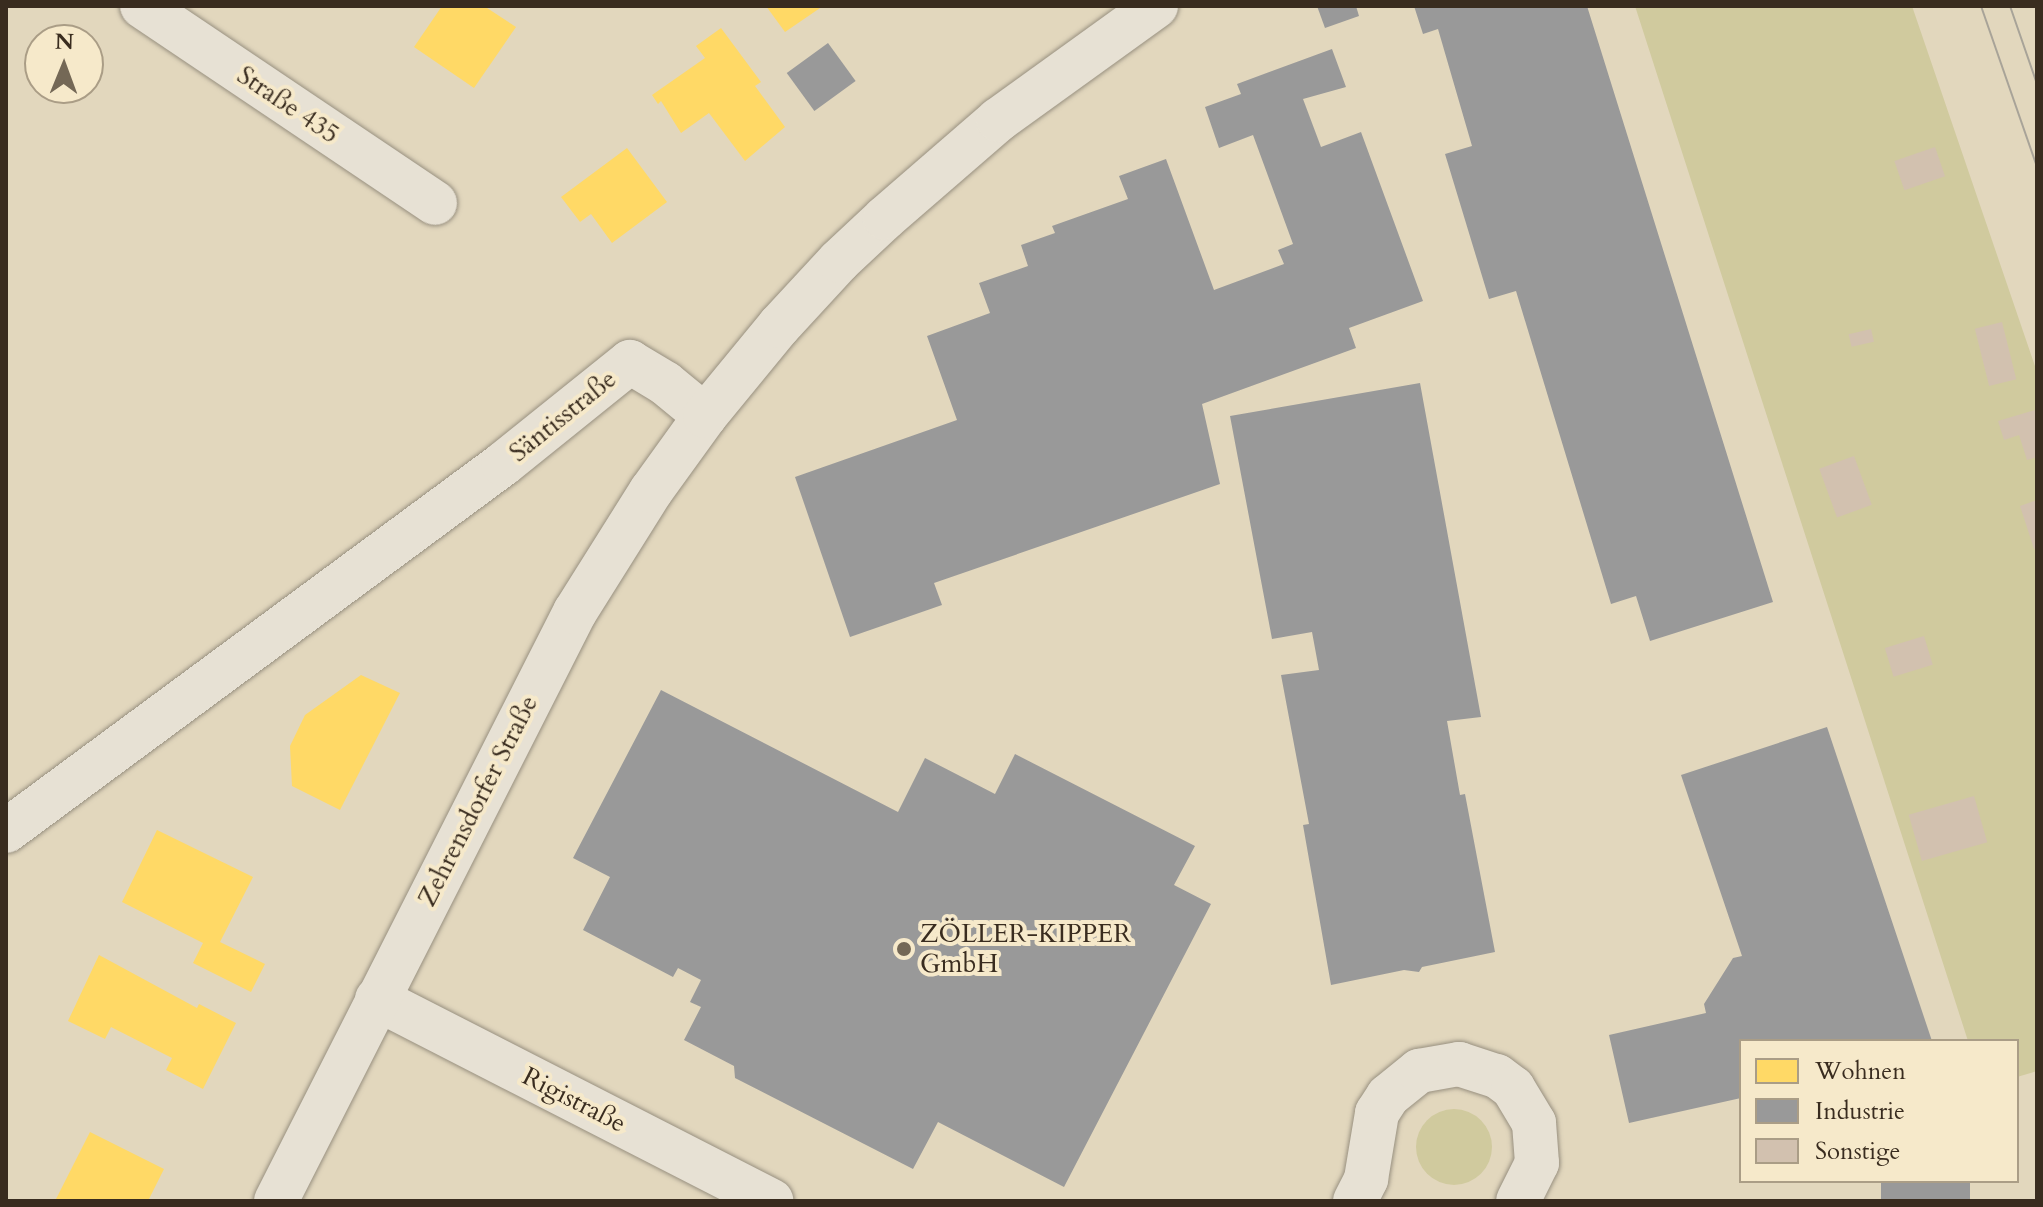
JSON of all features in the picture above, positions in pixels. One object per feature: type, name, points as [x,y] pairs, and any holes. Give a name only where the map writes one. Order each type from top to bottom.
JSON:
[{"type":"street","name":"Straße 435","points":[[142,6],[435,203]]},
{"type":"street","points":[[705,416],[779,326],[839,261],[885,218],[998,120],[1156,6]]},
{"type":"street","name":"Säntisstraße","points":[[6,831],[503,464],[630,362],[665,383],[705,416]]},
{"type":"street","name":"Zehrensdorfer Straße","points":[[276,1201],[575,612],[651,491],[705,416]]},
{"type":"street","name":"Rigistraße","points":[[377,999],[771,1201]]},
{"type":"street","points":[[1355,1201],[1366,1179],[1377,1113],[1388,1096],[1419,1071],[1459,1064],[1497,1076],[1513,1088],[1534,1123],[1537,1163],[1518,1201]]},
{"type":"shaded area","points":[[1635,6],[1912,6],[2037,372],[2037,1071],[2019,1076],[2019,1039],[1967,1039]]},
{"type":"shaded area","points":[[1454,1109],[1469,1112],[1481,1120],[1489,1132],[1492,1147],[1489,1162],[1481,1174],[1469,1182],[1454,1185],[1439,1182],[1427,1174],[1419,1162],[1416,1147],[1419,1132],[1427,1120],[1439,1112]]},
{"type":"building: Wohnen","points":[[442,6],[484,6],[516,27],[474,88],[414,47]]},
{"type":"building: Wohnen","points":[[766,6],[823,6],[785,32]]},
{"type":"building: Wohnen","points":[[721,28],[761,82],[755,86],[785,127],[745,161],[709,113],[681,133],[661,101],[658,104],[652,95],[705,58],[696,46]]},
{"type":"building: Wohnen","points":[[627,148],[667,202],[612,243],[591,214],[580,222],[561,197]]},
{"type":"building: Wohnen","points":[[361,675],[400,693],[340,810],[292,786],[290,746],[305,715]]},
{"type":"building: Wohnen","points":[[157,830],[253,877],[220,942],[265,964],[251,992],[193,963],[203,943],[122,902]]},
{"type":"building: Wohnen","points":[[99,955],[197,1008],[199,1004],[236,1023],[203,1089],[166,1070],[172,1058],[111,1027],[105,1039],[68,1021]]},
{"type":"building: Wohnen","points":[[90,1132],[164,1169],[148,1201],[55,1201]]},
{"type":"building: Industrie","points":[[1317,6],[1356,6],[1359,16],[1325,28]]},
{"type":"building: Industrie","points":[[1414,6],[1587,6],[1773,602],[1650,641],[1636,596],[1611,604],[1516,291],[1489,299],[1445,154],[1472,146],[1438,29],[1423,34]]},
{"type":"building: Industrie","points":[[828,43],[856,81],[814,111],[787,73]]},
{"type":"building: Industrie","points":[[1332,49],[1346,87],[1303,99],[1321,147],[1361,132],[1423,301],[1349,328],[1356,348],[1202,404],[1220,484],[934,583],[942,605],[850,637],[795,477],[957,420],[927,336],[990,313],[979,283],[1028,266],[1021,245],[1055,233],[1052,226],[1128,199],[1119,176],[1166,159],[1214,290],[1284,264],[1278,250],[1293,244],[1253,135],[1219,148],[1205,107],[1241,94],[1237,84]]},
{"type":"building: Industrie","points":[[1420,383],[1481,717],[1447,721],[1460,795],[1465,794],[1495,952],[1422,967],[1419,972],[1404,970],[1331,985],[1303,825],[1309,824],[1281,675],[1319,670],[1312,632],[1272,639],[1230,416]]},
{"type":"building: Industrie","name":"ZÖLLER-KIPPER GmbH","points":[[661,690],[898,812],[925,758],[995,794],[1015,754],[1195,846],[1174,885],[1211,904],[1064,1187],[938,1122],[913,1169],[735,1078],[734,1066],[684,1040],[701,1007],[690,1002],[701,980],[678,968],[673,977],[583,930],[610,877],[573,858]]},
{"type":"building: Industrie","points":[[1827,727],[1931,1039],[1739,1039],[1739,1098],[1629,1123],[1609,1035],[1706,1013],[1704,1004],[1733,958],[1742,956],[1681,775]]},
{"type":"building: Industrie","points":[[1881,1183],[1970,1183],[1970,1201],[1881,1201]]},
{"type":"building: Sonstige","points":[[1935,147],[1945,176],[1904,190],[1894,161]]},
{"type":"building: Sonstige","points":[[2002,322],[2016,379],[1989,386],[1975,329]]},
{"type":"building: Sonstige","points":[[1871,329],[1874,342],[1852,347],[1849,334]]},
{"type":"building: Sonstige","points":[[2035,410],[2037,457],[2027,460],[2019,435],[2004,440],[1998,421]]},
{"type":"building: Sonstige","points":[[1854,456],[1872,505],[1837,518],[1819,469]]},
{"type":"building: Sonstige","points":[[2037,500],[2037,548],[2034,549],[2020,506]]},
{"type":"building: Sonstige","points":[[1924,636],[1933,665],[1894,677],[1885,648]]},
{"type":"building: Sonstige","points":[[1974,796],[1987,842],[1922,861],[1909,815]]},
{"type":"tram line","points":[[1981,6],[2037,167]]},
{"type":"tram line","points":[[2010,6],[2037,84]]},
{"type":"place","name":"ZÖLLER-KIPPER GmbH","points":[[904,949]]}]
